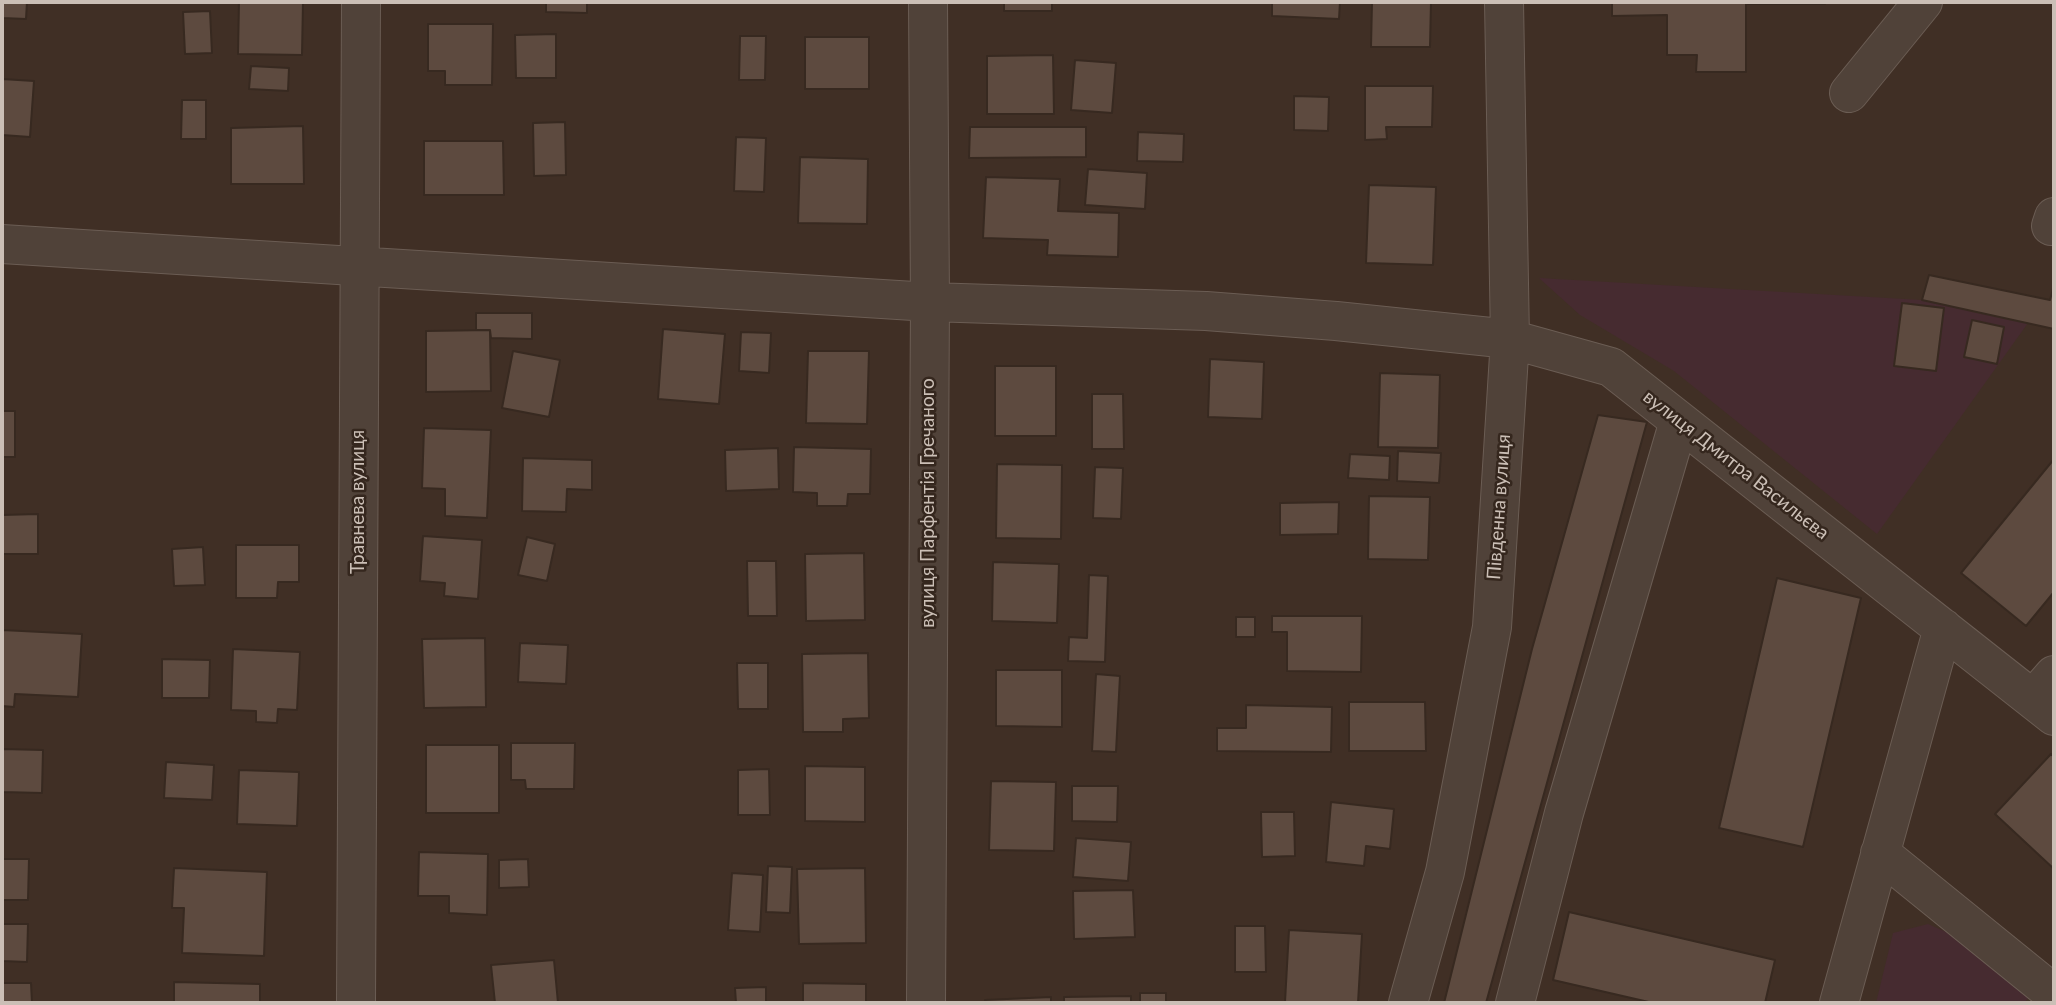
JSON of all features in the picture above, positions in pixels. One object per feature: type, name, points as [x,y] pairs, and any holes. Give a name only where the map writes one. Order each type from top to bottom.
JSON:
[{"type":"street","name":"Травнева вулиця","points":[[356,1003],[361,2]]},
{"type":"street","name":"вулиця Парфентія Гречаного","points":[[926,1003],[930,302],[928,2]]},
{"type":"street","name":"Південна вулиця","points":[[1408,1003],[1445,872],[1492,627],[1510,339],[1504,2]]},
{"type":"street","points":[[1849,93],[1923,2]]},
{"type":"street","name":"вулиця Дмитра Васильєва","points":[[2,244],[930,302],[1206,311],[1510,339],[1611,367],[1943,628],[2047,696]]},
{"type":"street","points":[[1516,1003],[1564,813],[1679,421]]},
{"type":"street","points":[[1839,1003],[1943,628]]},
{"type":"street","points":[[1880,853],[2054,995]]},
{"type":"shaded area","points":[[1539,278],[1922,300],[2028,323],[1877,534],[1674,371],[1580,315]]},
{"type":"shaded area","points":[[1928,924],[1969,942],[2029,997],[2024,1003],[1876,1003],[1893,933]]},
{"type":"building","points":[[2,2],[27,2],[26,19],[2,18]]},
{"type":"building","points":[[239,2],[303,2],[302,55],[238,54]]},
{"type":"building","points":[[546,2],[587,2],[587,13],[546,12]]},
{"type":"building","points":[[1004,2],[1052,2],[1052,11],[1004,11]]},
{"type":"building","points":[[1272,2],[1340,2],[1339,19],[1272,16]]},
{"type":"building","points":[[1372,2],[1431,2],[1430,47],[1371,47]]},
{"type":"building","points":[[1612,2],[1825,4],[1746,4],[1746,72],[1696,72],[1697,55],[1667,55],[1667,15],[1612,16]]},
{"type":"building","points":[[210,11],[212,53],[185,54],[183,12]]},
{"type":"building","points":[[428,24],[493,24],[492,85],[445,85],[445,71],[428,71]]},
{"type":"building","points":[[556,34],[556,78],[516,78],[515,35]]},
{"type":"building","points":[[740,36],[766,36],[765,80],[739,80]]},
{"type":"building","points":[[805,37],[869,37],[869,89],[805,89]]},
{"type":"building","points":[[1053,55],[1054,114],[987,114],[987,56]]},
{"type":"building","points":[[1075,60],[1116,63],[1112,113],[1071,110]]},
{"type":"building","points":[[251,66],[289,68],[288,91],[249,89]]},
{"type":"building","points":[[2,79],[34,81],[30,137],[2,135]]},
{"type":"building","points":[[1365,86],[1433,86],[1432,127],[1386,127],[1387,139],[1365,140]]},
{"type":"building","points":[[1294,96],[1329,97],[1328,131],[1294,130]]},
{"type":"building","points":[[182,100],[206,100],[206,139],[181,139]]},
{"type":"building","points":[[565,122],[566,175],[534,176],[533,123]]},
{"type":"building","points":[[303,126],[304,184],[231,184],[231,128]]},
{"type":"building","points":[[970,127],[1086,127],[1086,157],[969,158]]},
{"type":"building","points":[[1138,132],[1184,134],[1183,162],[1137,161]]},
{"type":"building","points":[[736,137],[766,138],[764,192],[734,191]]},
{"type":"building","points":[[424,141],[503,141],[504,195],[424,195]]},
{"type":"building","points":[[800,157],[868,159],[867,224],[798,223]]},
{"type":"building","points":[[1088,169],[1147,173],[1145,209],[1085,205]]},
{"type":"building","points":[[986,177],[1060,179],[1058,211],[1119,213],[1118,257],[1047,255],[1048,240],[983,238]]},
{"type":"building","points":[[1369,185],[1436,187],[1433,265],[1366,263]]},
{"type":"building","points":[[1929,275],[2050,300],[2054,285],[2054,329],[1922,300]]},
{"type":"building","points":[[1902,303],[1944,308],[1936,371],[1894,366]]},
{"type":"building","points":[[476,313],[532,313],[532,339],[491,338],[490,330],[476,330]]},
{"type":"building","points":[[1972,320],[2004,327],[1997,364],[1964,357]]},
{"type":"building","points":[[663,329],[725,334],[719,404],[658,399]]},
{"type":"building","points":[[490,330],[491,391],[426,392],[426,331]]},
{"type":"building","points":[[741,332],[771,333],[769,373],[739,371]]},
{"type":"building","points":[[513,351],[560,360],[549,417],[502,408]]},
{"type":"building","points":[[808,351],[869,351],[867,424],[806,423]]},
{"type":"building","points":[[1210,359],[1264,362],[1262,419],[1208,417]]},
{"type":"building","points":[[995,366],[1056,366],[1056,436],[995,436]]},
{"type":"building","points":[[1380,373],[1440,375],[1438,448],[1378,447]]},
{"type":"building","points":[[1092,394],[1123,394],[1124,449],[1092,449]]},
{"type":"building","points":[[2,411],[15,411],[15,457],[2,457]]},
{"type":"building","points":[[1598,415],[1647,422],[1486,1003],[1444,1003],[1532,649]]},
{"type":"building","points":[[424,428],[491,430],[487,518],[445,516],[445,489],[422,488]]},
{"type":"building","points":[[794,447],[871,449],[870,494],[848,494],[847,506],[817,506],[817,493],[793,492]]},
{"type":"building","points":[[778,448],[779,489],[726,491],[725,450]]},
{"type":"building","points":[[1398,451],[1441,453],[1439,483],[1397,481]]},
{"type":"building","points":[[1350,454],[1390,456],[1389,480],[1348,478]]},
{"type":"building","points":[[523,458],[592,460],[592,490],[567,489],[566,512],[522,511]]},
{"type":"building","points":[[2054,459],[2054,592],[2026,626],[1961,573]]},
{"type":"building","points":[[997,464],[1062,465],[1061,539],[996,538]]},
{"type":"building","points":[[1095,467],[1123,468],[1121,519],[1093,518]]},
{"type":"building","points":[[1369,496],[1430,497],[1428,560],[1368,559]]},
{"type":"building","points":[[1339,502],[1338,534],[1280,535],[1280,503]]},
{"type":"building","points":[[38,514],[38,554],[2,554],[2,515]]},
{"type":"building","points":[[423,536],[482,540],[478,599],[444,596],[445,583],[420,581]]},
{"type":"building","points":[[527,537],[555,544],[547,581],[518,575]]},
{"type":"building","points":[[236,545],[299,545],[299,582],[278,582],[277,598],[236,598]]},
{"type":"building","points":[[203,547],[205,585],[174,586],[172,549]]},
{"type":"building","points":[[864,553],[865,620],[806,621],[805,554]]},
{"type":"building","points":[[747,561],[776,561],[777,616],[748,616]]},
{"type":"building","points":[[993,562],[1059,564],[1057,623],[992,621]]},
{"type":"building","points":[[1089,575],[1108,576],[1105,662],[1068,661],[1069,637],[1087,638]]},
{"type":"building","points":[[1777,578],[1861,598],[1803,847],[1719,828]]},
{"type":"building","points":[[1272,616],[1362,616],[1361,672],[1287,671],[1287,632],[1272,632]]},
{"type":"building","points":[[1236,617],[1255,617],[1255,637],[1236,637]]},
{"type":"building","points":[[2,630],[82,634],[78,697],[15,694],[14,707],[2,706]]},
{"type":"building","points":[[485,638],[486,707],[424,708],[422,639]]},
{"type":"building","points":[[520,643],[568,645],[566,684],[518,682]]},
{"type":"building","points":[[233,649],[300,652],[297,710],[278,709],[277,723],[256,722],[256,711],[231,710]]},
{"type":"building","points":[[868,653],[869,718],[843,719],[843,732],[803,732],[802,654]]},
{"type":"building","points":[[162,659],[210,660],[209,698],[162,698]]},
{"type":"building","points":[[737,663],[768,663],[768,709],[738,709]]},
{"type":"building","points":[[996,670],[1062,670],[1062,727],[996,726]]},
{"type":"building","points":[[1096,674],[1120,676],[1116,752],[1092,751]]},
{"type":"building","points":[[1349,702],[1425,702],[1426,751],[1349,751]]},
{"type":"building","points":[[1246,705],[1332,707],[1331,752],[1217,751],[1217,728],[1246,728]]},
{"type":"building","points":[[511,743],[575,743],[574,789],[526,789],[525,780],[511,780]]},
{"type":"building","points":[[426,745],[499,745],[499,813],[426,813]]},
{"type":"building","points":[[2,749],[43,750],[42,793],[2,792]]},
{"type":"building","points":[[2051,754],[2054,757],[2054,869],[1995,814]]},
{"type":"building","points":[[166,762],[214,765],[212,800],[164,798]]},
{"type":"building","points":[[805,766],[865,767],[865,822],[805,821]]},
{"type":"building","points":[[769,769],[770,815],[738,815],[738,770]]},
{"type":"building","points":[[239,770],[299,772],[297,826],[237,824]]},
{"type":"building","points":[[991,781],[1056,782],[1054,851],[989,850]]},
{"type":"building","points":[[1072,786],[1118,786],[1117,822],[1072,821]]},
{"type":"building","points":[[1331,802],[1394,809],[1390,849],[1366,846],[1364,866],[1326,862]]},
{"type":"building","points":[[1261,812],[1294,812],[1295,856],[1262,857]]},
{"type":"building","points":[[1076,838],[1131,842],[1128,881],[1073,877]]},
{"type":"building","points":[[419,852],[488,854],[487,915],[449,913],[449,896],[418,896]]},
{"type":"building","points":[[2,859],[29,859],[28,900],[2,900]]},
{"type":"building","points":[[528,859],[529,887],[499,888],[499,860]]},
{"type":"building","points":[[768,866],[792,867],[790,913],[766,912]]},
{"type":"building","points":[[174,868],[267,872],[264,956],[182,953],[184,908],[172,908]]},
{"type":"building","points":[[865,868],[866,943],[799,944],[797,869]]},
{"type":"building","points":[[732,873],[763,875],[760,932],[728,930]]},
{"type":"building","points":[[1133,890],[1135,937],[1074,939],[1073,891]]},
{"type":"building","points":[[1569,912],[1775,960],[1765,1003],[1653,1003],[1553,980]]},
{"type":"building","points":[[2,924],[28,924],[27,962],[2,961]]},
{"type":"building","points":[[1235,926],[1265,926],[1266,972],[1235,972]]},
{"type":"building","points":[[1289,930],[1362,934],[1358,1003],[1285,1002]]},
{"type":"building","points":[[554,960],[558,1003],[495,1003],[491,965]]},
{"type":"building","points":[[174,982],[260,984],[260,1003],[174,1003]]},
{"type":"building","points":[[2,983],[31,983],[32,1003],[2,1003]]},
{"type":"building","points":[[803,983],[866,984],[866,1003],[803,1003]]},
{"type":"building","points":[[766,987],[766,1003],[736,1003],[735,988]]},
{"type":"building","points":[[1140,993],[1166,993],[1166,1003],[1140,1003]]},
{"type":"building","points":[[1131,996],[1131,1003],[1064,1003],[1064,997]]},
{"type":"building","points":[[1051,997],[1051,1003],[985,1003],[985,1000]]}]
